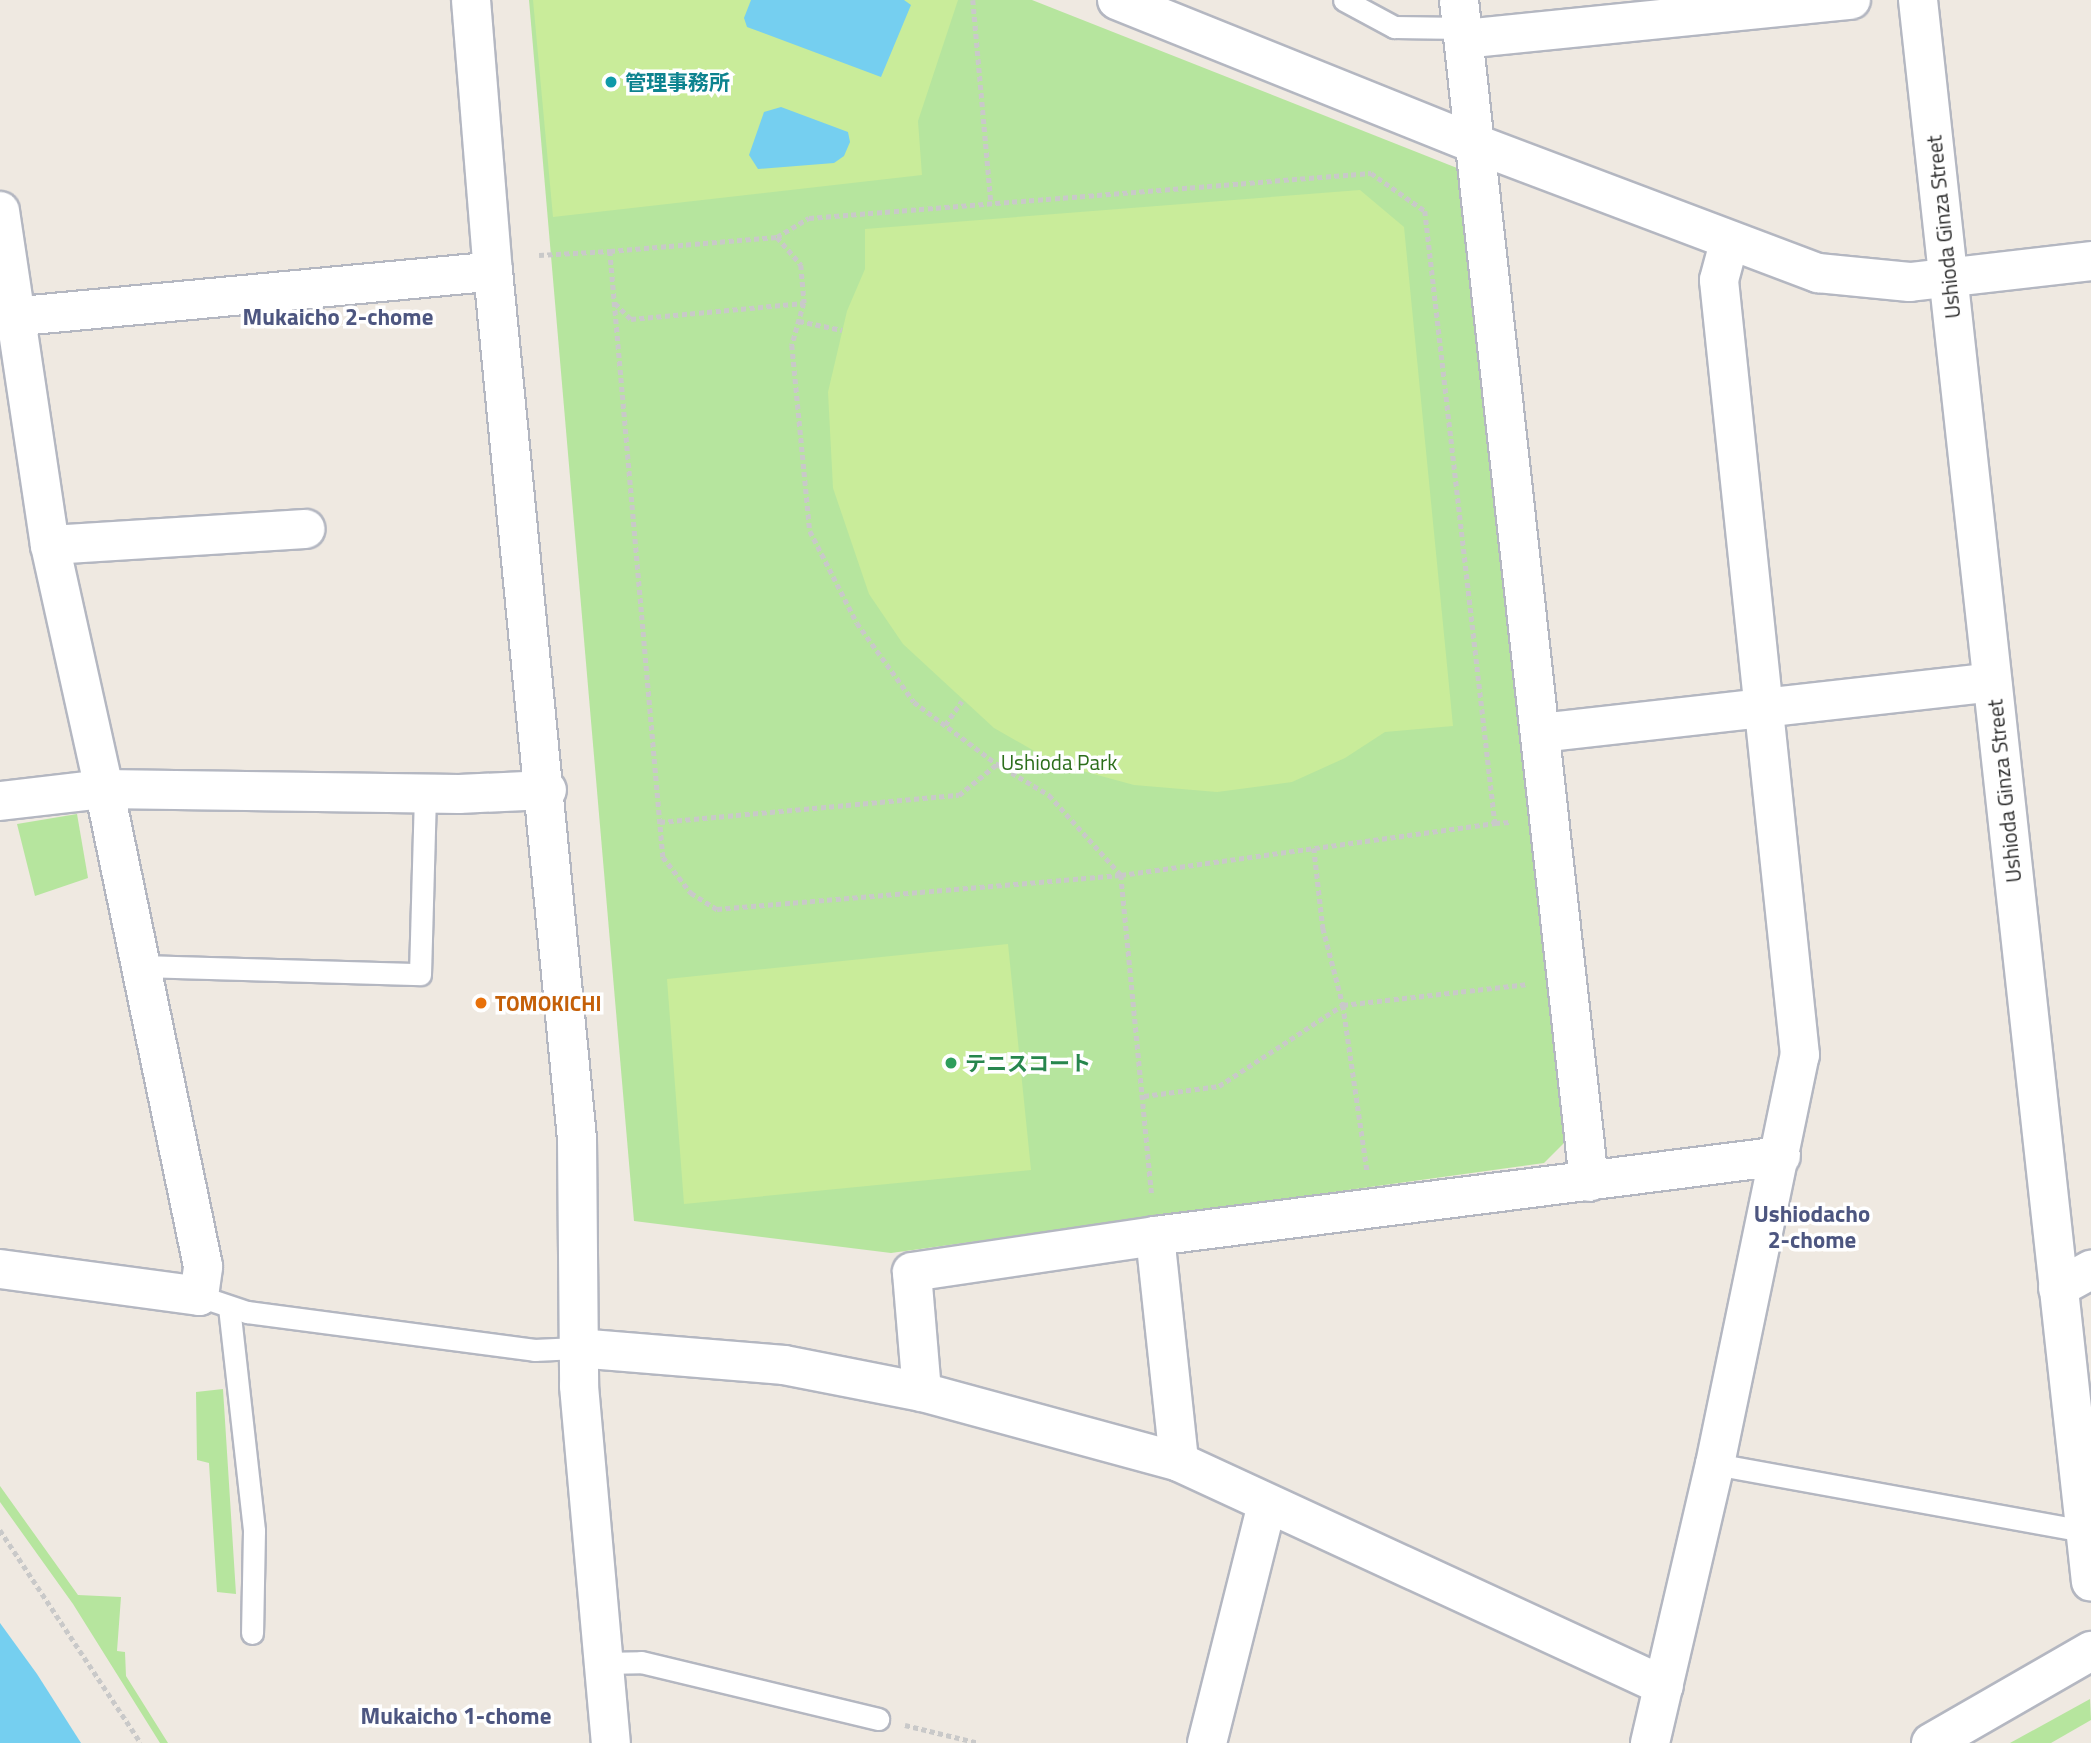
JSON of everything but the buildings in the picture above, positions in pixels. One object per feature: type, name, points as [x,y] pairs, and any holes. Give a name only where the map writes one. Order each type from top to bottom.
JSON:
[{"type":"street","points":[[471,0],[492,271],[547,790],[577,1139],[577,1348],[602,1663],[611,1743]]},
{"type":"street","points":[[1117,0],[1476,144],[1729,242],[1818,273],[1878,282],[1949,279],[2091,261]]},
{"type":"street","points":[[1589,1182],[1462,22],[1851,0]]},
{"type":"street","name":"Ushioda Ginza Street","points":[[1918,0],[2091,1582]]},
{"type":"street","points":[[0,211],[7,317],[50,545],[143,966],[203,1266],[214,1301],[0,1269]]},
{"type":"street","points":[[1650,1743],[1715,1464],[1800,1055],[1719,280],[1729,242]]},
{"type":"street","points":[[7,317],[492,271]]},
{"type":"street","points":[[50,545],[306,529]]},
{"type":"street","points":[[1540,733],[1992,682]]},
{"type":"street","points":[[0,801],[104,789],[425,793],[547,790]]},
{"type":"street","points":[[922,1392],[912,1272],[1155,1236],[1781,1156]]},
{"type":"street","points":[[1155,1236],[1180,1462]]},
{"type":"street","points":[[2058,1288],[2091,1270]]},
{"type":"street","points":[[577,1348],[784,1365],[922,1392],[1180,1462],[1266,1505],[1664,1686]]},
{"type":"street","points":[[1207,1743],[1266,1505]]},
{"type":"street","points":[[1931,1743],[2091,1651]]},
{"type":"lane","points":[[1344,0],[1394,26],[1462,22]]},
{"type":"lane","points":[[143,966],[421,974],[425,793]]},
{"type":"lane","points":[[252,1633],[254,1531],[214,1301],[534,1350],[577,1348]]},
{"type":"lane","points":[[1715,1464],[2084,1531]]},
{"type":"lane","points":[[602,1663],[641,1662],[878,1719]]},
{"type":"path","points":[[973,0],[991,203]]},
{"type":"path","points":[[539,255],[777,237],[809,218],[1371,173],[1424,211],[1495,824]]},
{"type":"path","points":[[777,237],[802,265],[804,303],[792,345],[810,531],[857,623],[914,702],[997,764],[1049,795],[1121,876],[1144,1096],[1155,1236]]},
{"type":"path","points":[[610,251],[663,857],[691,893],[717,909],[1121,876],[1549,817]]},
{"type":"path","points":[[614,302],[631,319],[804,303]]},
{"type":"path","points":[[799,321],[842,330]]},
{"type":"path","points":[[945,725],[962,701]]},
{"type":"path","points":[[660,822],[959,795],[997,764]]},
{"type":"path","points":[[1314,848],[1323,928],[1343,1005],[1373,1209]]},
{"type":"path","points":[[1144,1096],[1219,1086],[1343,1005],[1567,979]]},
{"type":"path","points":[[0,1530],[141,1743]]},
{"type":"path","points":[[878,1719],[979,1743]]},
{"type":"green space","name":"Ushioda Park","points":[[529,0],[1032,0],[1457,168],[1567,1140],[1544,1163],[891,1253],[634,1221]]},
{"type":"green space","points":[[533,0],[958,0],[918,121],[922,175],[553,217]]},
{"type":"green space","points":[[1360,190],[1404,227],[1453,726],[1385,732],[1345,758],[1292,782],[1217,792],[1134,785],[1057,764],[994,728],[903,644],[869,594],[833,488],[828,392],[847,311],[865,269],[865,229]]},
{"type":"green space","points":[[77,814],[88,878],[35,896],[17,824]]},
{"type":"green space","points":[[1008,944],[1031,1170],[684,1204],[667,979]]},
{"type":"green space","points":[[223,1389],[236,1594],[217,1592],[209,1463],[197,1460],[196,1392]]},
{"type":"green space","points":[[0,1486],[78,1595],[121,1597],[117,1651],[125,1652],[126,1676],[168,1743],[160,1743],[73,1604],[0,1502]]},
{"type":"green space","points":[[2090,1699],[2091,1720],[2051,1743],[2010,1743]]},
{"type":"water","points":[[751,0],[904,0],[911,5],[881,77],[747,27],[744,18]]},
{"type":"water","points":[[781,107],[848,132],[850,142],[844,156],[834,163],[758,169],[749,155],[764,112]]},
{"type":"water","points":[[0,1623],[37,1674],[81,1743],[0,1743]]},
{"type":"place","name":"管理事務所","points":[[611,82]]},
{"type":"place","name":"TOMOKICHI","points":[[481,1003]]},
{"type":"place","name":"テニスコート","points":[[951,1063]]},
{"type":"district","name":"Mukaicho 2-chome","points":[[338,317]]},
{"type":"district","name":"Ushiodacho 2-chome","points":[[1812,1227]]},
{"type":"district","name":"Mukaicho 1-chome","points":[[456,1716]]}]
